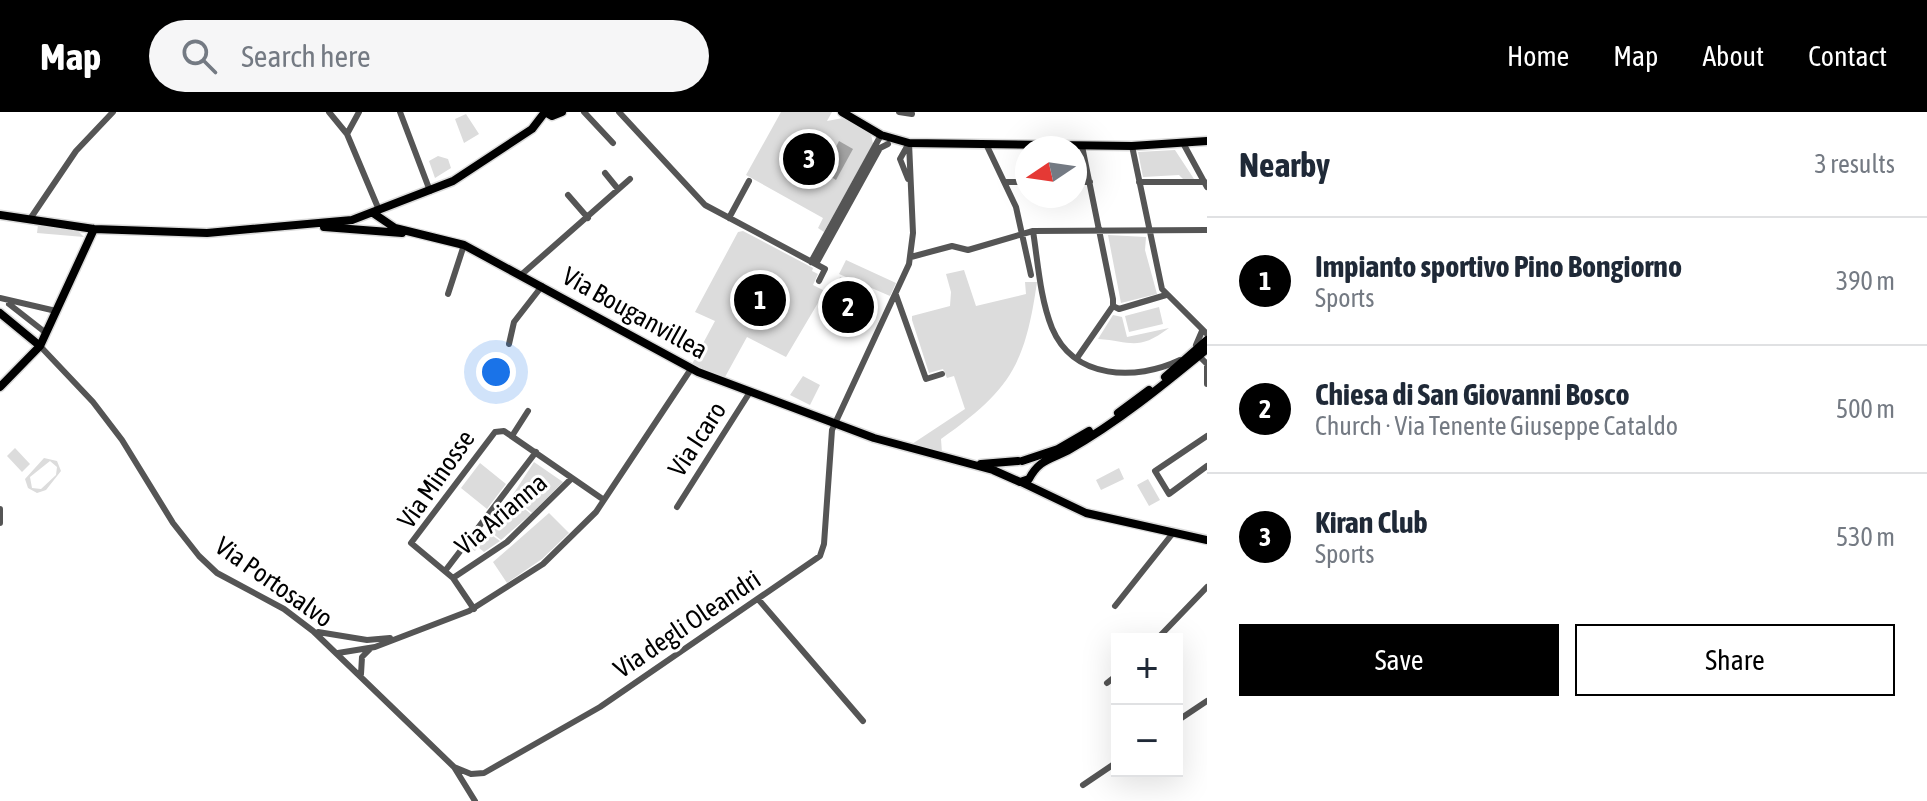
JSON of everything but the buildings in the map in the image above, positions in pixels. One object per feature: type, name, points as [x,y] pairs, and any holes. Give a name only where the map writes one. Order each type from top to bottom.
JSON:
[{"type":"main road","points":[[842,112],[880,136],[909,143],[1015,145]]},
{"type":"main road","points":[[374,230],[366,223],[405,201],[453,181],[552,113]]},
{"type":"main road","points":[[1087,146],[1207,141]]},
{"type":"main road","points":[[0,216],[66,225]]},
{"type":"main road","points":[[0,216],[94,229],[207,233],[307,226],[379,216],[395,228],[420,234]]},
{"type":"main road","points":[[374,230],[379,216]]},
{"type":"main road","points":[[307,226],[420,234]]},
{"type":"main road","points":[[0,387],[40,346],[94,229]]},
{"type":"main road","name":"Via Bouganvillea","points":[[420,234],[464,245],[691,369],[834,423],[968,463],[1018,481],[1072,508],[1103,516]]},
{"type":"main road","name":"Via Portosalvo","points":[[0,313],[40,346]]},
{"type":"main road","points":[[1203,352],[1134,410],[1069,450],[1037,464],[1032,474],[1018,481],[1011,470],[1020,461],[1058,449],[1121,411],[1207,340]]},
{"type":"main road","points":[[968,463],[1029,463],[1039,488],[1103,516],[1207,540]]},
{"type":"street","points":[[30,219],[76,151],[113,112]]},
{"type":"street","points":[[329,112],[347,134],[379,216]]},
{"type":"street","points":[[347,134],[359,112]]},
{"type":"street","points":[[400,112],[430,191]]},
{"type":"street","points":[[584,112],[613,143]]},
{"type":"street","points":[[619,112],[705,205],[825,269],[819,281]]},
{"type":"street","points":[[899,112],[912,114]]},
{"type":"street","points":[[813,263],[880,136],[900,159],[910,188]]},
{"type":"street","points":[[834,423],[911,257],[909,143]]},
{"type":"street","points":[[900,159],[909,143]]},
{"type":"street","points":[[911,158],[914,150],[924,143]]},
{"type":"street","points":[[1183,143],[1206,185]]},
{"type":"street","points":[[813,263],[880,148],[888,144]]},
{"type":"street","points":[[986,144],[1006,182],[1024,233],[1031,275]]},
{"type":"street","points":[[1033,231],[1045,309],[1052,329],[1063,346],[1077,358],[1099,369],[1134,375],[1155,371],[1188,357],[1204,332],[1166,295],[1132,146]]},
{"type":"street","points":[[1077,358],[1113,306],[1087,168]]},
{"type":"street","points":[[605,173],[618,189]]},
{"type":"street","points":[[521,275],[630,179]]},
{"type":"street","points":[[729,218],[749,181]]},
{"type":"street","points":[[1006,182],[1015,182]]},
{"type":"street","points":[[1139,182],[1206,185]]},
{"type":"street","points":[[568,195],[588,218]]},
{"type":"street","points":[[911,257],[952,246],[968,250],[1033,231],[1207,230]]},
{"type":"street","points":[[448,294],[464,245]]},
{"type":"street","points":[[509,344],[514,322],[542,286]]},
{"type":"street","points":[[896,295],[926,379],[942,374]]},
{"type":"street","points":[[1113,306],[1119,309],[1166,295]]},
{"type":"street","points":[[3,300],[56,311]]},
{"type":"street","points":[[3,300],[46,333]]},
{"type":"street","name":"Via Portosalvo","points":[[40,346],[93,402],[122,440],[173,523],[199,556],[217,573],[284,609],[313,631],[454,767],[475,801]]},
{"type":"street","points":[[1203,352],[1207,364],[1207,384]]},
{"type":"street","points":[[363,678],[362,657],[375,647],[474,609],[543,564],[604,500],[691,369]]},
{"type":"street","name":"Via Icaro","points":[[677,507],[750,392]]},
{"type":"street","points":[[512,436],[528,411]]},
{"type":"street","name":"Via degli Oleandri","points":[[454,767],[471,774],[484,773],[600,707],[816,561],[823,550],[834,423]]},
{"type":"street","name":"Via Minosse","points":[[474,609],[453,578],[413,546],[411,540],[495,432],[501,430],[512,436],[604,500]]},
{"type":"street","points":[[1207,436],[1155,471],[1169,494],[1207,466]]},
{"type":"street","name":"Via Arianna","points":[[445,571],[536,452]]},
{"type":"street","name":"Via Arianna","points":[[453,578],[507,542],[572,478]]},
{"type":"street","points":[[0,509],[0,523]]},
{"type":"street","points":[[1115,606],[1173,533]]},
{"type":"street","points":[[1163,633],[1207,587]]},
{"type":"street","points":[[758,599],[863,721]]},
{"type":"street","points":[[313,631],[367,640],[401,636]]},
{"type":"street","points":[[344,638],[336,642],[336,652],[375,647]]},
{"type":"street","points":[[1107,683],[1111,680]]},
{"type":"street","points":[[1183,717],[1207,701]]},
{"type":"street","points":[[1083,785],[1111,766]]},
{"type":"shaded area","points":[[781,112],[832,112],[827,121],[843,118],[871,134],[873,144],[824,232],[818,228],[823,218],[746,175]]},
{"type":"shaded area","points":[[466,114],[479,134],[464,143],[455,119]]},
{"type":"shaded area","points":[[839,141],[853,149],[836,180],[823,172]]},
{"type":"shaded area","points":[[1175,150],[1194,179],[1183,179],[1179,175],[1143,177],[1138,152]]},
{"type":"shaded area","points":[[438,156],[448,159],[451,168],[435,178],[429,161]]},
{"type":"shaded area","points":[[38,225],[79,232],[84,237],[37,233]]},
{"type":"shaded area","points":[[743,231],[813,268],[812,271],[818,274],[813,285],[825,291],[786,357],[747,337],[725,377],[692,364],[715,321],[695,312],[738,232]]},
{"type":"shaded area","points":[[1108,235],[1146,237],[1145,250],[1157,294],[1121,303]]},
{"type":"shaded area","points":[[846,260],[896,283],[890,296],[839,274]]},
{"type":"shaded area","points":[[964,270],[976,306],[1026,294],[1025,282],[1037,282],[1027,335],[1010,374],[983,406],[941,439],[942,453],[912,444],[965,409],[954,376],[947,378],[943,369],[929,373],[912,316],[950,306],[951,292],[946,274]]},
{"type":"shaded area","points":[[840,277],[862,287],[857,299],[835,289]]},
{"type":"shaded area","points":[[1159,307],[1163,324],[1129,332],[1125,316]]},
{"type":"shaded area","points":[[1113,315],[1122,317],[1127,337],[1169,328],[1141,343],[1098,339]]},
{"type":"shaded area","points":[[803,376],[820,385],[810,405],[790,395]]},
{"type":"shaded area","points":[[15,448],[30,464],[22,472],[7,456]]},
{"type":"shaded area","points":[[44,458],[57,461],[61,471],[46,490],[37,493],[28,488],[25,479]],"holes":[[[50,461],[57,467],[56,475],[41,489],[32,488],[30,477]]]},
{"type":"shaded area","points":[[534,462],[563,482],[532,513],[512,496]]},
{"type":"shaded area","points":[[480,463],[506,484],[487,509],[461,488]]},
{"type":"shaded area","points":[[1119,468],[1124,479],[1101,490],[1096,480]]},
{"type":"shaded area","points":[[1148,479],[1160,500],[1149,506],[1137,485]]},
{"type":"shaded area","points":[[511,498],[531,514],[501,540],[487,529]]},
{"type":"shaded area","points":[[549,513],[569,533],[542,559],[507,583],[493,562]]},
{"type":"shaded area","points":[[486,531],[500,541],[484,552],[478,547],[475,551],[469,547]]},
{"type":"place","name":"Kiran Club","points":[[809,159]]},
{"type":"place","name":"Impianto sportivo Pino Bongiorno","points":[[760,300]]},
{"type":"place","name":"Chiesa di San Giovanni Bosco","points":[[848,307]]}]
